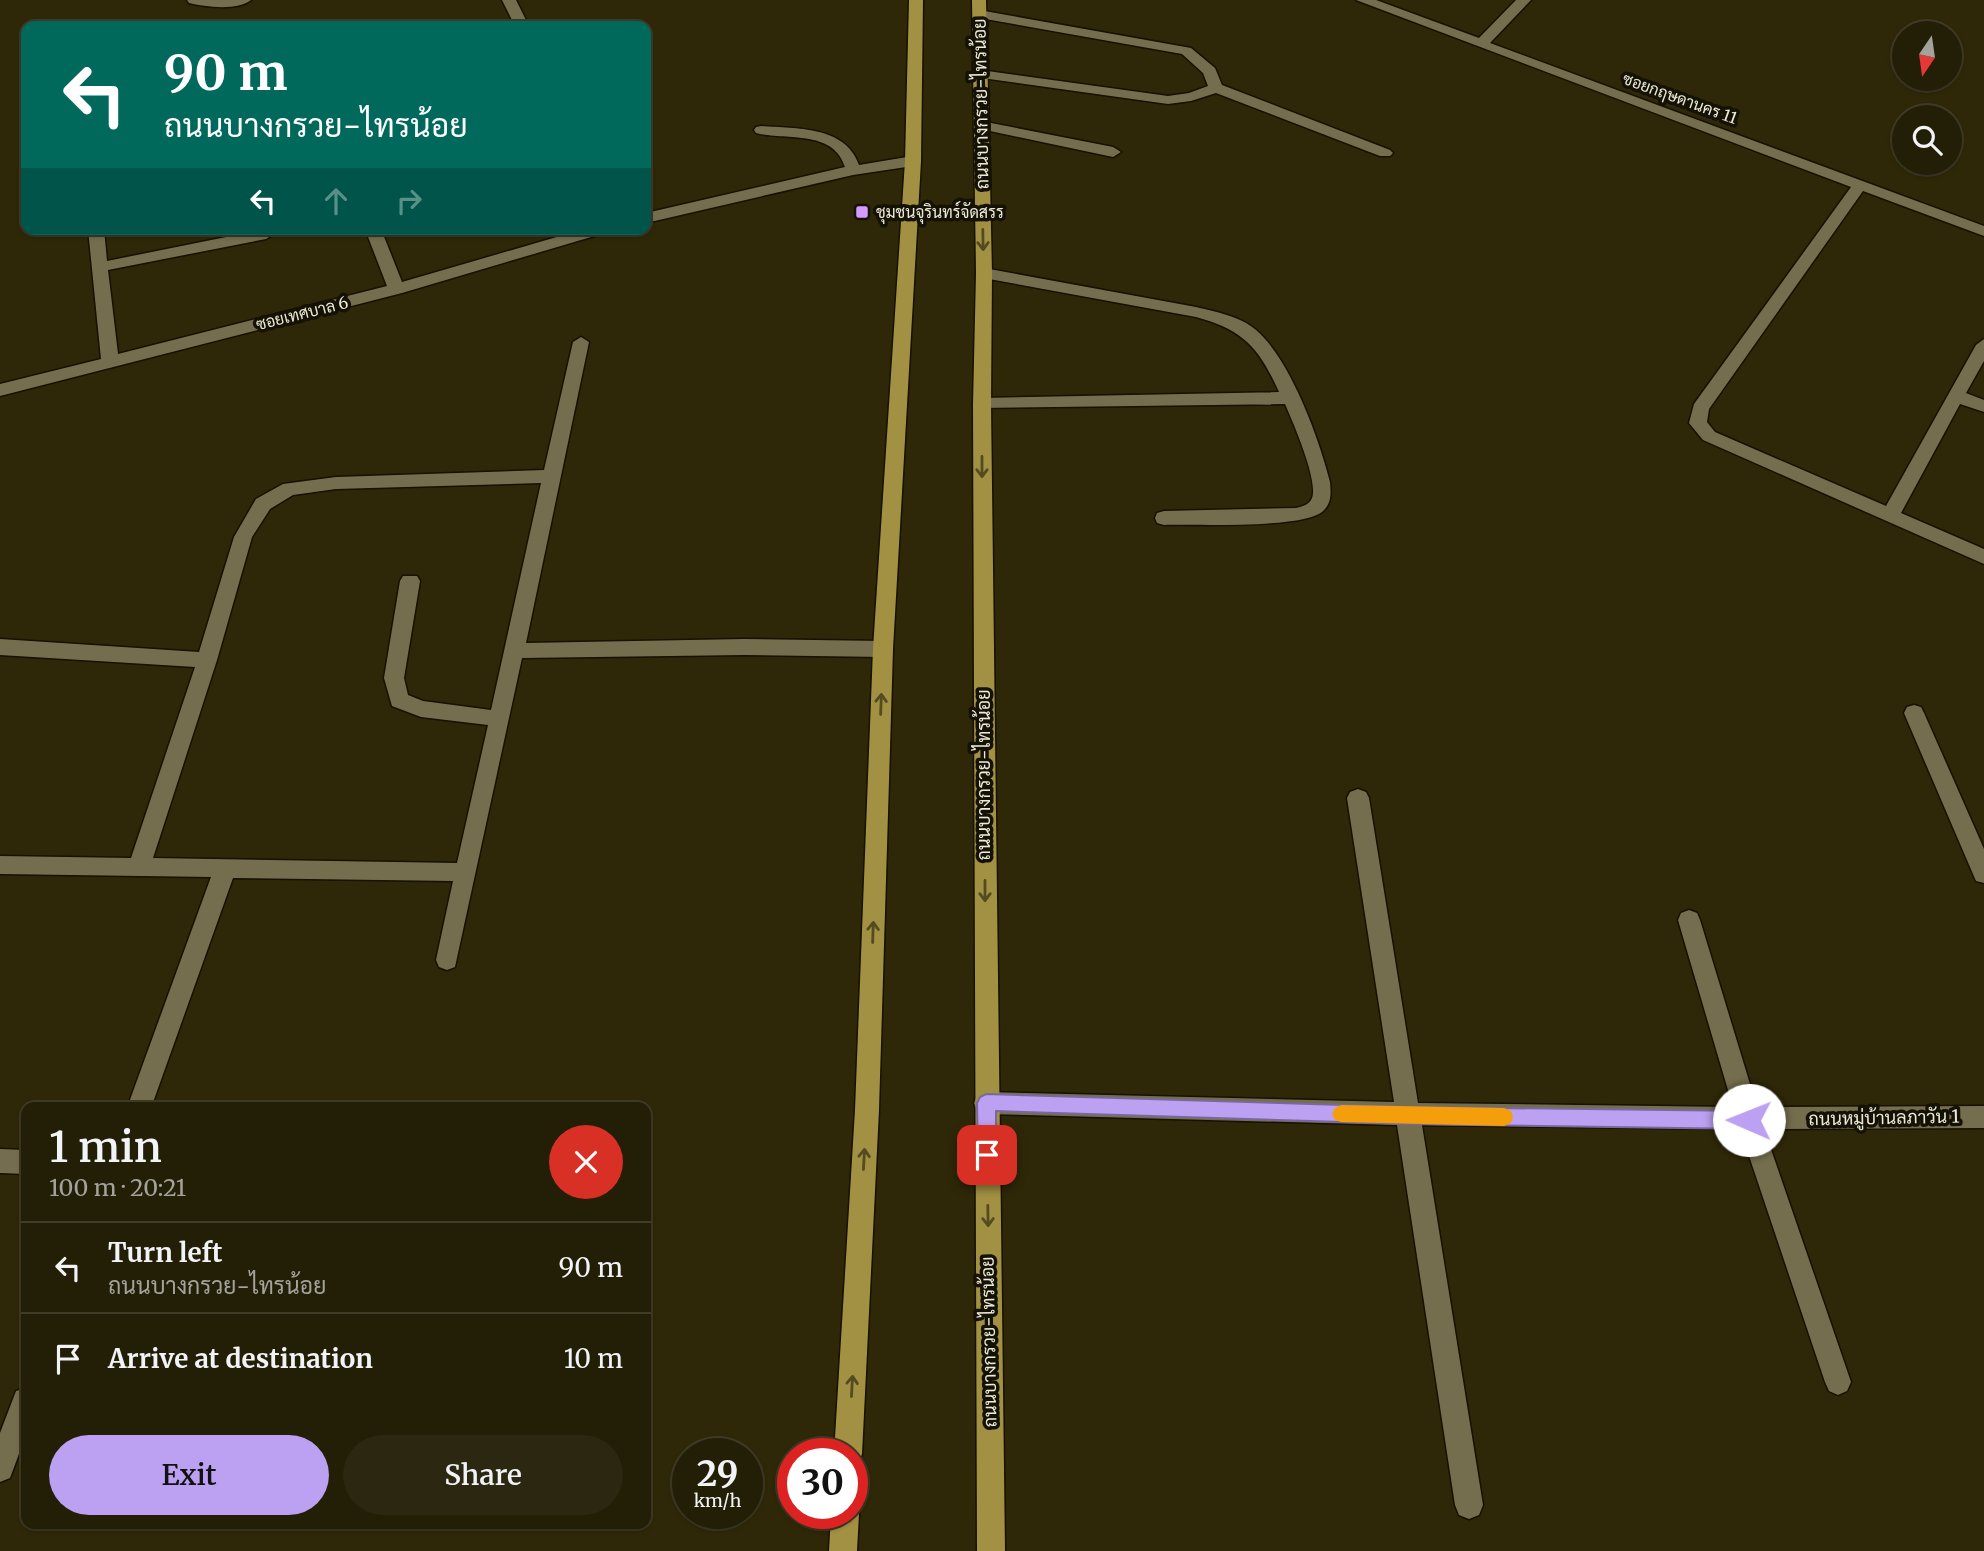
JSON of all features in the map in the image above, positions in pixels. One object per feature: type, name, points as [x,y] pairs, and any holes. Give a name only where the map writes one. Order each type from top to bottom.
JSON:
[{"type":"main road","points":[[849,1438],[866,1110],[883,649],[913,161],[916,0]]},
{"type":"main road","name":"ถนนบางกรวย-ไทรน้อย","points":[[979,7],[984,273],[982,404],[991,1551]]},
{"type":"main road","points":[[843,1551],[844,1529]]},
{"type":"street","points":[[194,0],[244,0]]},
{"type":"street","points":[[509,0],[520,21]]},
{"type":"street","name":"ซอยกฤษดานคร 11","points":[[1363,0],[1984,231]]},
{"type":"street","points":[[1482,43],[1524,0]]},
{"type":"street","points":[[979,7],[1186,51],[1210,71],[1216,88]]},
{"type":"street","points":[[980,74],[1168,100],[1191,97],[1216,88],[1385,153]]},
{"type":"street","points":[[981,125],[1113,152]]},
{"type":"street","points":[[761,130],[817,137],[835,143],[846,151],[853,170]]},
{"type":"street","points":[[651,217],[853,170],[913,161]]},
{"type":"street","points":[[1861,184],[1700,408],[1698,423],[1709,436],[1984,558]]},
{"type":"street","points":[[97,235],[110,362]]},
{"type":"street","points":[[100,267],[261,235]]},
{"type":"street","points":[[375,235],[396,289]]},
{"type":"street","name":"ซอยเทศบาล 6","points":[[0,390],[396,289],[581,235]]},
{"type":"street","points":[[984,273],[1099,292],[1228,320],[1253,335],[1293,398],[1321,480],[1322,498],[1313,509],[1298,515],[1164,518]]},
{"type":"street","points":[[447,960],[581,342]]},
{"type":"street","points":[[1890,516],[1984,345]]},
{"type":"street","points":[[1956,396],[1984,407]]},
{"type":"street","points":[[982,404],[1293,398]]},
{"type":"street","points":[[139,866],[207,660],[243,537],[263,504],[289,489],[336,483],[550,476]]},
{"type":"street","points":[[411,581],[394,678],[399,699],[421,709],[500,719]]},
{"type":"street","points":[[0,647],[207,660]]},
{"type":"street","points":[[515,651],[744,647],[883,649]]},
{"type":"street","points":[[1914,713],[1984,874]]},
{"type":"street","points":[[1358,798],[1469,1505]]},
{"type":"street","points":[[0,865],[465,872]]},
{"type":"street","points":[[141,1102],[226,867]]},
{"type":"street","points":[[1689,920],[1749,1120],[1838,1382]]},
{"type":"street","name":"ถนนหมู่บ้านลภาวัน 1","points":[[986,1103],[1407,1116],[1749,1120],[1984,1117]]},
{"type":"street","points":[[0,1161],[21,1162]]},
{"type":"street","points":[[0,1468],[21,1414]]},
{"type":"slow traffic","points":[[1341,1114],[1504,1117]]},
{"type":"place","name":"ชุมชนจุรินทร์จัดสรร","points":[[862,212]]},
{"type":"route","points":[[987,1155],[986,1103],[1407,1116],[1749,1120]]}]
